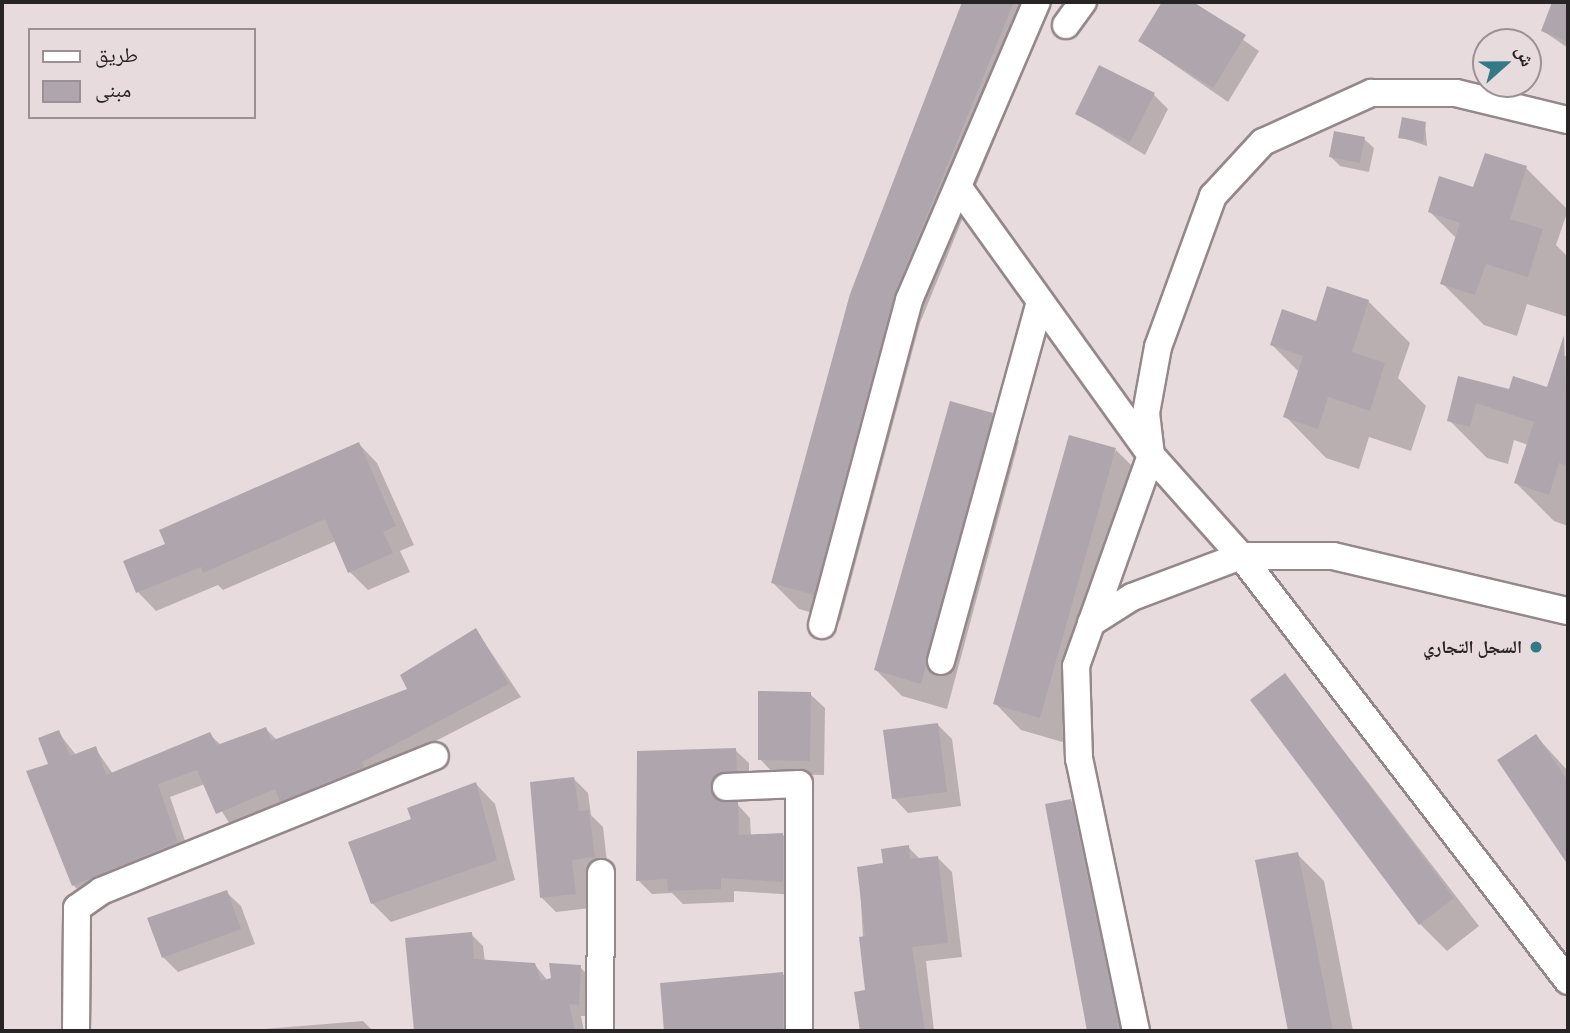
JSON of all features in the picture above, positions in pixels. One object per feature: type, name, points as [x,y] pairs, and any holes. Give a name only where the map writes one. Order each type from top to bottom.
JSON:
[{"type":"street","points":[[822,625],[909,300],[1037,2]]},
{"type":"street","points":[[1066,25],[1083,2]]},
{"type":"street","points":[[1136,1031],[1078,747],[1076,666],[1151,456],[1146,413],[1158,347],[1213,195],[1263,142],[1371,93],[1455,93],[1568,120]]},
{"type":"street","points":[[959,188],[1151,456],[1241,556],[1568,981]]},
{"type":"street","points":[[941,661],[1040,301]]},
{"type":"street","points":[[1091,623],[1132,597],[1241,556],[1333,556],[1568,611]]},
{"type":"street","points":[[76,1031],[77,908],[101,891],[435,756]]},
{"type":"street","points":[[726,787],[799,784],[799,1031]]},
{"type":"street","points":[[600,1031],[601,873]]},
{"type":"building","points":[[962,2],[1014,2],[894,296],[814,595],[771,583],[850,294]]},
{"type":"building","points":[[1162,2],[1193,2],[1246,35],[1213,88],[1138,41]]},
{"type":"building","points":[[1552,2],[1568,2],[1568,42],[1542,31]]},
{"type":"building","points":[[1099,65],[1155,93],[1130,142],[1075,114]]},
{"type":"building","points":[[1402,117],[1426,122],[1423,142],[1398,138]]},
{"type":"building","points":[[1334,131],[1365,137],[1360,163],[1329,157]]},
{"type":"building","points":[[1485,153],[1527,166],[1510,219],[1543,229],[1528,277],[1486,264],[1475,295],[1440,284],[1460,223],[1428,212],[1439,176],[1473,187]]},
{"type":"building","points":[[1327,286],[1369,300],[1352,352],[1385,363],[1370,411],[1328,397],[1318,429],[1283,417],[1303,356],[1270,345],[1282,309],[1316,321]]},
{"type":"building","points":[[1564,335],[1568,466],[1559,463],[1549,495],[1514,483],[1534,422],[1476,403],[1470,427],[1447,421],[1458,376],[1509,389],[1513,376],[1547,387]]},
{"type":"building","points":[[950,401],[993,413],[921,684],[874,670]]},
{"type":"building","points":[[1069,435],[1116,448],[1040,718],[993,704]]},
{"type":"building","points":[[359,442],[396,526],[383,532],[393,553],[348,573],[325,519],[203,573],[201,567],[136,593],[123,561],[165,544],[159,530]]},
{"type":"building","points":[[476,628],[509,684],[362,762],[364,767],[280,802],[275,789],[216,814],[197,770],[158,784],[178,842],[72,886],[26,771],[48,764],[38,738],[59,730],[70,756],[96,746],[106,775],[210,732],[217,745],[266,727],[271,741],[407,689],[400,675]]},
{"type":"building","points":[[1285,673],[1454,898],[1419,925],[1250,700]]},
{"type":"building","points":[[758,691],[811,692],[810,761],[758,760]]},
{"type":"building","points":[[938,723],[947,792],[892,799],[883,730]]},
{"type":"building","points":[[1536,734],[1568,781],[1568,865],[1497,760]]},
{"type":"building","points":[[736,748],[737,771],[717,774],[712,795],[738,802],[739,835],[783,833],[783,882],[721,878],[721,889],[668,891],[667,879],[636,881],[637,751]]},
{"type":"building","points":[[574,777],[579,811],[589,810],[595,857],[572,860],[576,894],[540,898],[530,782]]},
{"type":"building","points":[[476,782],[497,860],[371,904],[348,842],[411,819],[407,808]]},
{"type":"building","points":[[1071,799],[1120,1031],[1087,1031],[1045,804]]},
{"type":"building","points":[[909,845],[910,859],[938,856],[948,943],[912,947],[925,1031],[860,1031],[854,992],[865,990],[859,937],[865,936],[857,867],[883,863],[881,849]]},
{"type":"building","points":[[1298,852],[1333,1031],[1288,1031],[1255,860]]},
{"type":"building","points":[[227,890],[241,929],[162,958],[147,918]]},
{"type":"building","points":[[472,932],[474,959],[535,963],[541,981],[551,978],[549,963],[581,965],[579,1005],[569,1004],[575,1031],[414,1031],[405,938]]},
{"type":"building","points":[[783,972],[783,1031],[664,1031],[660,983]]},
{"type":"place","name":"السجل التجاري","points":[[1536,647]]}]
